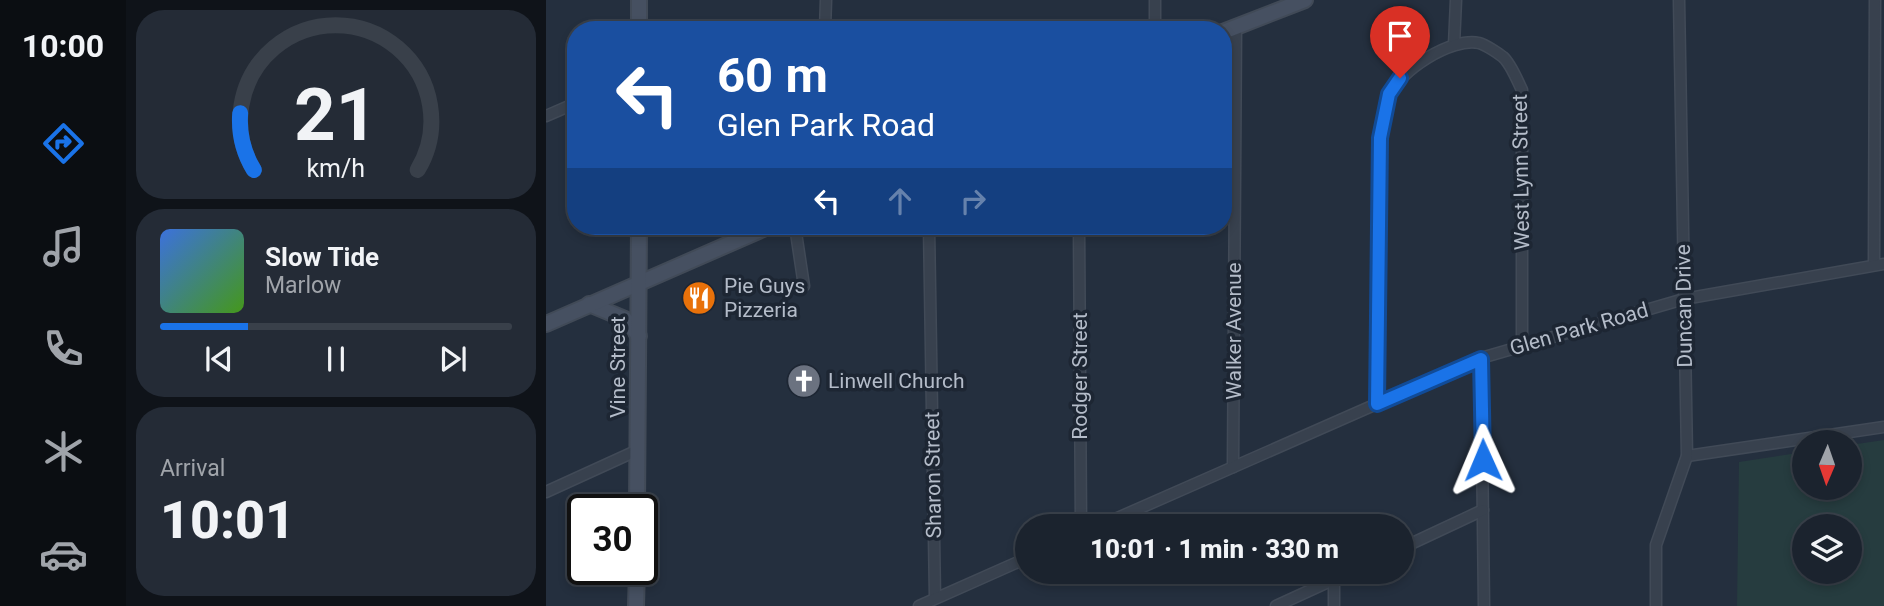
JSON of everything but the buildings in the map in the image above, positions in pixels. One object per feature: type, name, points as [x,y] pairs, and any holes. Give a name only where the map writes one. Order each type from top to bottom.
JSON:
[{"type":"main road","points":[[639,0],[639,21]]},
{"type":"main road","points":[[1232,29],[1296,2]]},
{"type":"main road","name":"Vine Street","points":[[637,494],[639,235]]},
{"type":"main road","points":[[546,324],[749,235]]},
{"type":"main road","points":[[589,304],[625,319],[639,336]]},
{"type":"main road","points":[[636,606],[637,585]]},
{"type":"street","points":[[825,0],[825,21]]},
{"type":"street","points":[[1155,0],[1155,21]]},
{"type":"street","points":[[1377,404],[1383,114],[1389,94],[1400,78],[1426,58],[1454,45],[1456,0]]},
{"type":"street","name":"Duncan Drive","points":[[1656,606],[1656,545],[1687,456],[1679,0]]},
{"type":"street","points":[[1875,0],[1879,265]]},
{"type":"street","name":"West Lynn Street","points":[[1454,45],[1479,43],[1505,58],[1522,90],[1522,344]]},
{"type":"street","points":[[546,116],[567,107]]},
{"type":"street","points":[[796,235],[804,286]]},
{"type":"street","name":"Sharon Street","points":[[929,235],[935,598]]},
{"type":"street","name":"Rodger Street","points":[[1079,235],[1080,514]]},
{"type":"street","name":"Walker Avenue","points":[[1231,235],[1233,467]]},
{"type":"street","name":"Glen Park Road","points":[[1126,514],[1481,359],[1522,344],[1684,299],[1879,265]]},
{"type":"street","points":[[1481,359],[1484,606]]},
{"type":"street","points":[[1687,456],[1884,427]]},
{"type":"street","points":[[546,492],[638,450]]},
{"type":"street","points":[[1414,542],[1483,510]]},
{"type":"street","points":[[919,606],[1015,563]]},
{"type":"street","points":[[1276,606],[1325,584]]},
{"type":"street","points":[[1334,584],[1334,606]]},
{"type":"green space","points":[[1884,440],[1884,606],[1737,606],[1739,462],[1792,454],[1792,500],[1862,500],[1862,443]]},
{"type":"place","name":"Pie Guys Pizzeria","points":[[699,298]]},
{"type":"place","name":"Linwell Church","points":[[804,381]]},
{"type":"route","points":[[1400,78],[1389,94],[1380,138],[1377,404],[1481,359],[1483,460]]}]
